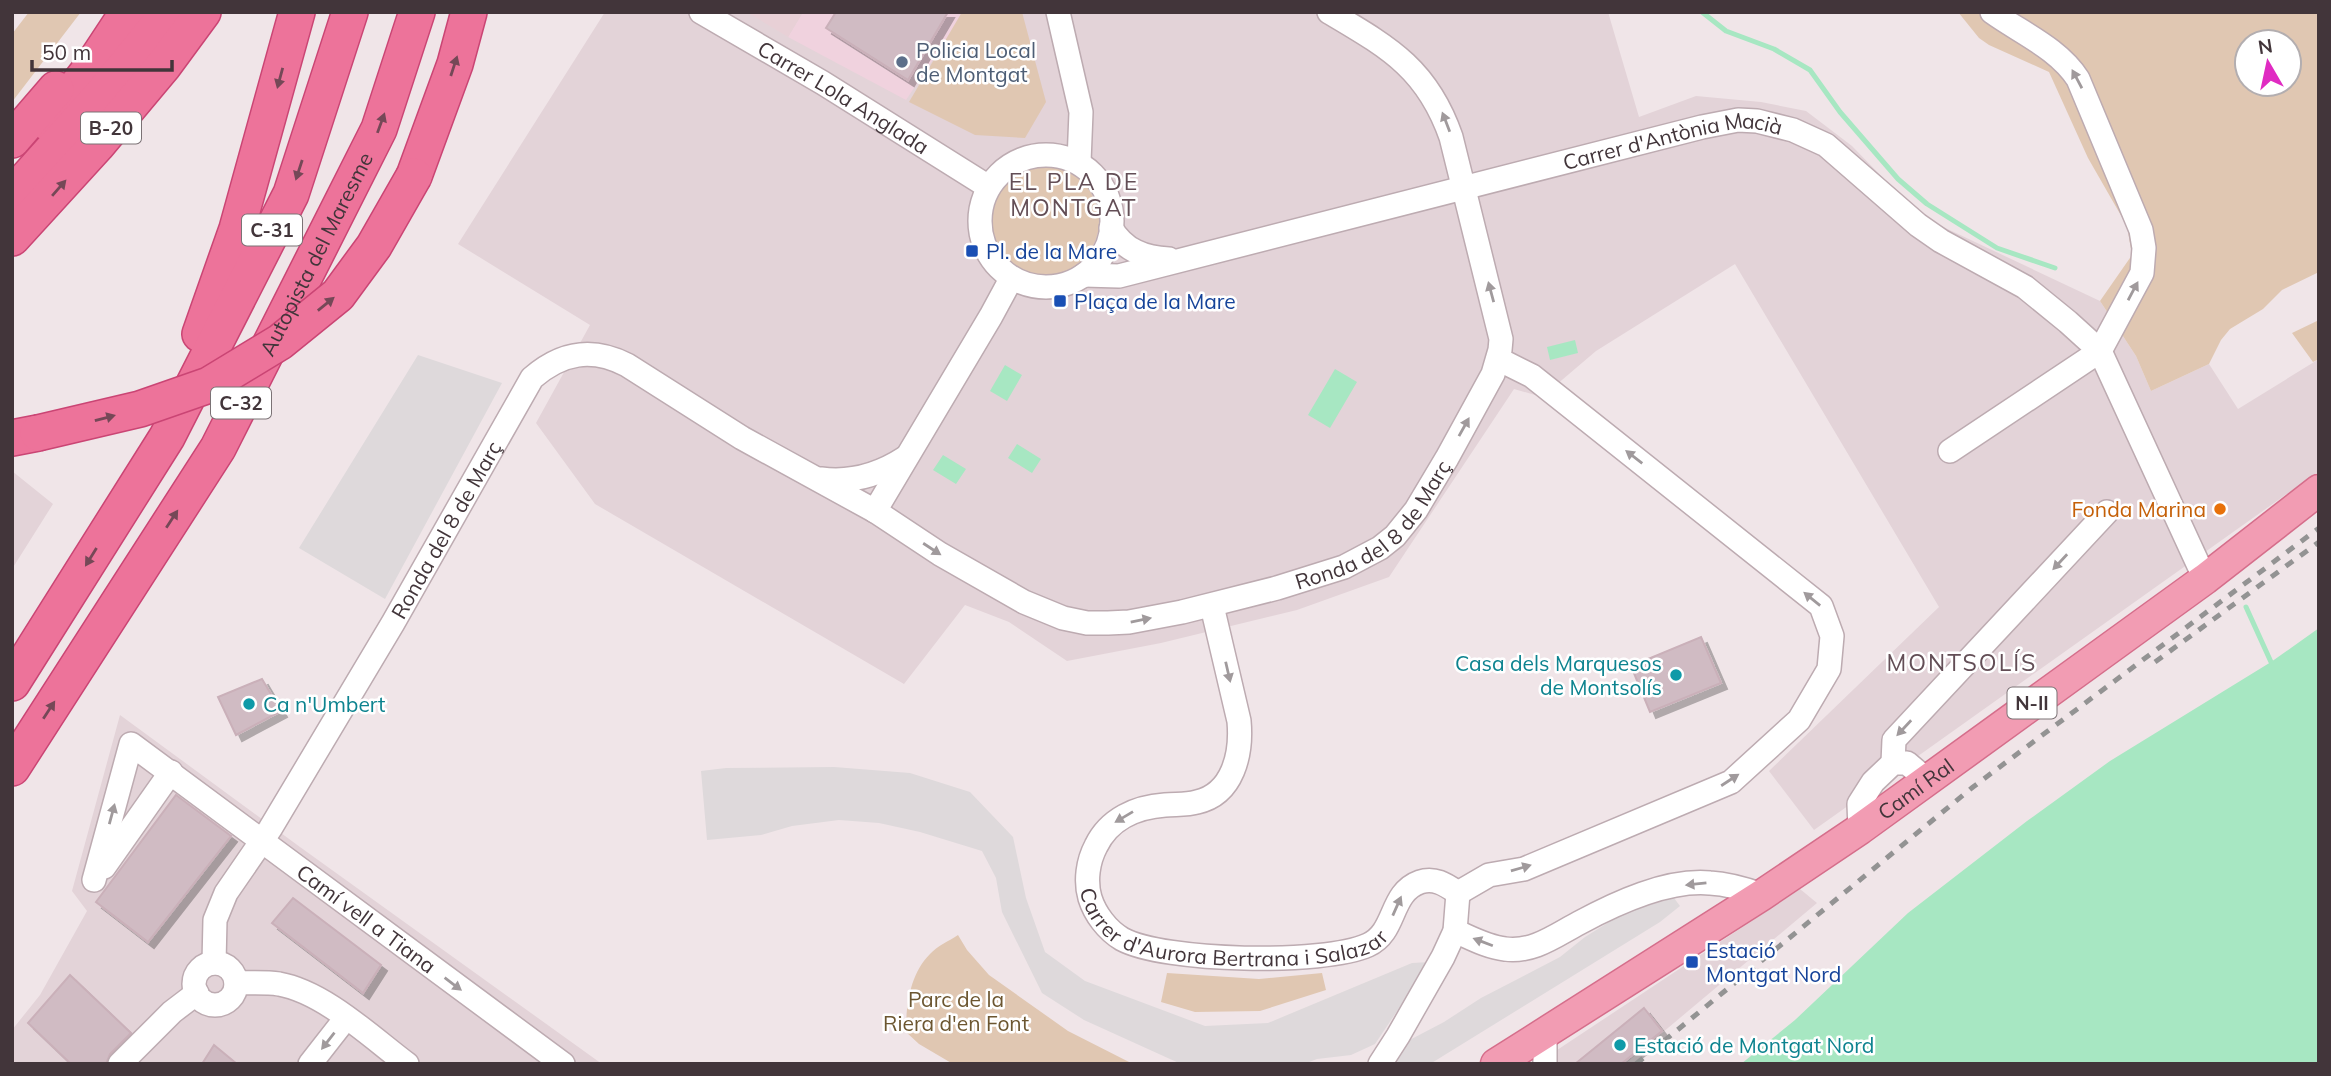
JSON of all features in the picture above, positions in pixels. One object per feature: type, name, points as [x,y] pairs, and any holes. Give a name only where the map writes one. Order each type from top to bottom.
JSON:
[{"type":"highway","points":[[12,140],[121,12]]},
{"type":"highway","points":[[12,165],[91,68],[128,12]]},
{"type":"highway","name":"B-20","points":[[12,195],[99,98],[169,12]]},
{"type":"highway","name":"B-20","points":[[12,238],[97,145],[164,65],[203,12]]},
{"type":"highway","points":[[167,437],[237,229],[297,12]]},
{"type":"highway","name":"C-31","points":[[12,682],[167,437],[291,194],[350,12]]},
{"type":"highway","name":"Autopista del Maresme","points":[[12,768],[218,448],[379,130],[417,12]]},
{"type":"highway","points":[[25,435],[140,409],[209,385],[280,342],[338,295],[374,246],[414,176],[455,64],[469,12]]},
{"type":"main road","name":"Camí Ral","points":[[1498,1063],[1762,895],[1860,828],[2206,579],[2319,490]]},
{"type":"street","name":"Carrer Lola Anglada","points":[[701,12],[823,83],[987,186]]},
{"type":"street","points":[[1058,12],[1081,112],[1079,162]]},
{"type":"street","name":"Ronda del 8 de Març","points":[[214,963],[213,934],[226,893],[262,840],[393,623],[532,378],[543,369],[569,356],[610,356],[742,438],[875,511],[976,575],[1024,602],[1063,618],[1087,623],[1129,622],[1212,606],[1344,568],[1380,548],[1395,536],[1416,510],[1493,374],[1501,338],[1451,136],[1443,114],[1419,76],[1392,51],[1328,12]]},
{"type":"street","points":[[1950,451],[2100,351],[2142,273],[2144,248],[2141,230],[2078,79],[2060,56],[1992,12]]},
{"type":"street","name":"Carrer d'Antònia Macià","points":[[1084,275],[1119,276],[1738,120],[1777,124],[1826,145],[1918,225],[1941,241],[2025,287],[2045,301],[2100,351]]},
{"type":"street","points":[[1035,156],[1056,156],[1079,162],[1091,169],[1100,179],[1110,210],[1111,228],[1107,246],[1099,262],[1073,281],[1048,287],[1035,287],[1010,279],[995,264],[986,248],[981,224],[981,205],[987,186],[999,171],[1013,162],[1035,156]]},
{"type":"street","name":"Carrer d'Antònia Macià","points":[[1111,228],[1118,240],[1142,255],[1183,259]]},
{"type":"street","points":[[875,511],[991,316],[1010,279]]},
{"type":"street","points":[[2100,351],[2206,579]]},
{"type":"street","points":[[1380,1064],[1411,1014],[1455,931],[1458,893],[1489,875],[1524,869],[1731,782],[1799,720],[1829,669],[1832,636],[1821,606],[1532,376],[1498,359]]},
{"type":"street","name":"Ronda del 8 de Març","points":[[813,477],[856,479],[892,467],[907,457]]},
{"type":"street","points":[[1893,763],[1894,740],[2106,512]]},
{"type":"street","name":"Carrer d'Aurora Bertrana i Salazar","points":[[1212,606],[1240,721],[1240,748],[1236,766],[1228,780],[1209,799],[1195,803],[1164,804],[1135,811],[1110,826],[1100,838],[1089,866],[1088,892],[1099,917],[1119,938],[1152,949],[1229,958],[1304,956],[1358,949],[1379,939],[1387,930],[1402,893],[1417,883],[1435,880],[1458,893]]},
{"type":"street","name":"Camí vell a Tiana","points":[[171,772],[94,880],[131,744],[171,772],[563,1064]]},
{"type":"street","points":[[1860,828],[1859,804],[1873,782],[1893,763],[1907,762],[1927,779]]},
{"type":"street","points":[[1455,931],[1489,946],[1507,950],[1530,947],[1553,939],[1613,905],[1644,893],[1675,886],[1707,883],[1736,886],[1762,895]]},
{"type":"street","points":[[214,963],[228,967],[236,983],[233,994],[222,1003],[207,1003],[197,993],[195,982],[198,972],[214,963]]},
{"type":"street","points":[[236,983],[260,982],[298,989],[327,1004],[407,1064]]},
{"type":"street","points":[[130,1061],[172,1012],[197,993]]},
{"type":"street","points":[[310,1064],[346,1018]]},
{"type":"street","points":[[1545,1032],[1545,1064]]},
{"type":"shaded area","points":[[605,12],[1608,12],[1639,117],[1696,96],[1761,102],[1806,111],[1852,146],[1920,216],[2100,301],[2136,356],[2151,391],[2209,364],[2238,409],[2319,359],[2319,471],[1814,830],[1769,771],[1939,607],[1735,264],[1596,351],[1542,397],[1514,389],[1389,577],[1297,610],[1161,643],[1067,661],[1009,622],[965,605],[904,684],[595,504],[536,423],[590,325],[458,244]]},
{"type":"shaded area","points":[[747,12],[803,12],[788,37]]},
{"type":"shaded area","points":[[803,12],[965,12],[906,100],[788,37]]},
{"type":"shaded area","points":[[1575,340],[1578,353],[1550,360],[1547,347]]},
{"type":"shaded area","points":[[418,355],[502,383],[385,599],[299,548]]},
{"type":"shaded area","points":[[1005,365],[1022,375],[1007,401],[990,391]]},
{"type":"shaded area","points":[[1335,369],[1357,382],[1330,428],[1308,415]]},
{"type":"shaded area","points":[[1017,444],[1041,459],[1032,473],[1008,458]]},
{"type":"shaded area","points":[[943,455],[966,469],[956,484],[933,470]]},
{"type":"shaded area","points":[[12,471],[53,504],[12,569]]},
{"type":"shaded area","points":[[2319,628],[2319,1064],[1741,1064],[1795,1020],[1908,913],[2027,821],[2110,761],[2271,662]]},
{"type":"shaded area","points":[[120,715],[602,1064],[12,1064],[12,1030],[40,995],[87,911],[72,891]]},
{"type":"shaded area","points":[[834,767],[910,773],[970,792],[1013,837],[1026,898],[1045,952],[1085,981],[1205,1026],[1268,1023],[1412,963],[1430,962],[1375,1044],[1351,1055],[1317,1059],[1304,1064],[1181,1064],[1084,1020],[1042,993],[1002,912],[996,878],[982,851],[879,823],[839,820],[792,826],[761,835],[707,840],[701,771],[726,768]]},
{"type":"shaded area","points":[[1800,889],[1817,903],[1625,1064],[1536,1064]]},
{"type":"shaded area","points":[[1674,898],[1680,906],[1660,922],[1430,1064],[1394,1064],[1402,1044],[1444,1022],[1481,998],[1560,957],[1585,937],[1625,912]]},
{"type":"green space","points":[[29,12],[81,12],[12,102],[12,34]]},
{"type":"green space","points":[[962,12],[1022,12],[1046,102],[1025,138],[975,135],[909,102]]},
{"type":"green space","points":[[1958,12],[2319,12],[2319,272],[2282,290],[2263,309],[2230,329],[2209,364],[2151,391],[2136,356],[2100,301],[2132,255],[2127,226],[2088,158],[2049,72],[1979,38]]},
{"type":"green space","points":[[1045,167],[1066,171],[1083,183],[1095,200],[1099,221],[1095,242],[1083,259],[1066,271],[1045,275],[1024,271],[1007,259],[995,242],[991,221],[995,200],[1007,183],[1024,171]]},
{"type":"green space","points":[[2319,320],[2319,359],[2313,362],[2292,333]]},
{"type":"green space","name":"Parc de la Riera d'en Font","points":[[958,935],[989,975],[1068,1031],[1133,1064],[953,1064],[919,1044],[906,1032],[908,1001],[914,980],[930,954]]},
{"type":"green space","points":[[1167,973],[1259,979],[1322,973],[1326,990],[1260,1011],[1195,1012],[1161,1002]]},
{"type":"building","points":[[836,12],[948,12],[908,80],[826,28]]},
{"type":"building","name":"Casa dels Marquesos de Montsolís","points":[[1701,637],[1721,683],[1650,712],[1631,666]]},
{"type":"building","name":"Ca n'Umbert","points":[[262,679],[281,711],[236,735],[218,697]]},
{"type":"building","points":[[176,795],[231,836],[148,942],[96,902]]},
{"type":"building","points":[[293,898],[381,965],[363,993],[272,923]]},
{"type":"building","points":[[70,975],[131,1033],[110,1054],[106,1064],[71,1064],[28,1023]]},
{"type":"building","name":"Estació de Montgat Nord","points":[[1644,1008],[1662,1031],[1621,1064],[1575,1064]]},
{"type":"building","points":[[214,1045],[237,1064],[202,1064]]},
{"type":"waterway","points":[[1702,12],[1726,31],[1774,49],[1810,70],[1840,112],[1898,179],[1927,204],[1997,248],[2055,268]]},
{"type":"waterway","points":[[2246,607],[2271,662]]},
{"type":"railway","points":[[1636,1064],[1973,787],[2319,528]]},
{"type":"railway","points":[[2155,662],[2319,542]]},
{"type":"place","name":"Policia Local de Montgat","points":[[902,62]]},
{"type":"place","name":"Pl. de la Mare","points":[[972,251]]},
{"type":"place","name":"Plaça de la Mare","points":[[1060,301]]},
{"type":"place","name":"Fonda Marina","points":[[2220,509]]},
{"type":"place","name":"Casa dels Marquesos de Montsolís","points":[[1676,675]]},
{"type":"place","name":"Ca n'Umbert","points":[[249,704]]},
{"type":"place","name":"Estació Montgat Nord","points":[[1692,962]]},
{"type":"place","name":"Estació de Montgat Nord","points":[[1620,1045]]},
{"type":"district","name":"EL PLA DE MONTGAT","points":[[1074,194]]},
{"type":"district","name":"MONTSOLÍS","points":[[1962,662]]}]
